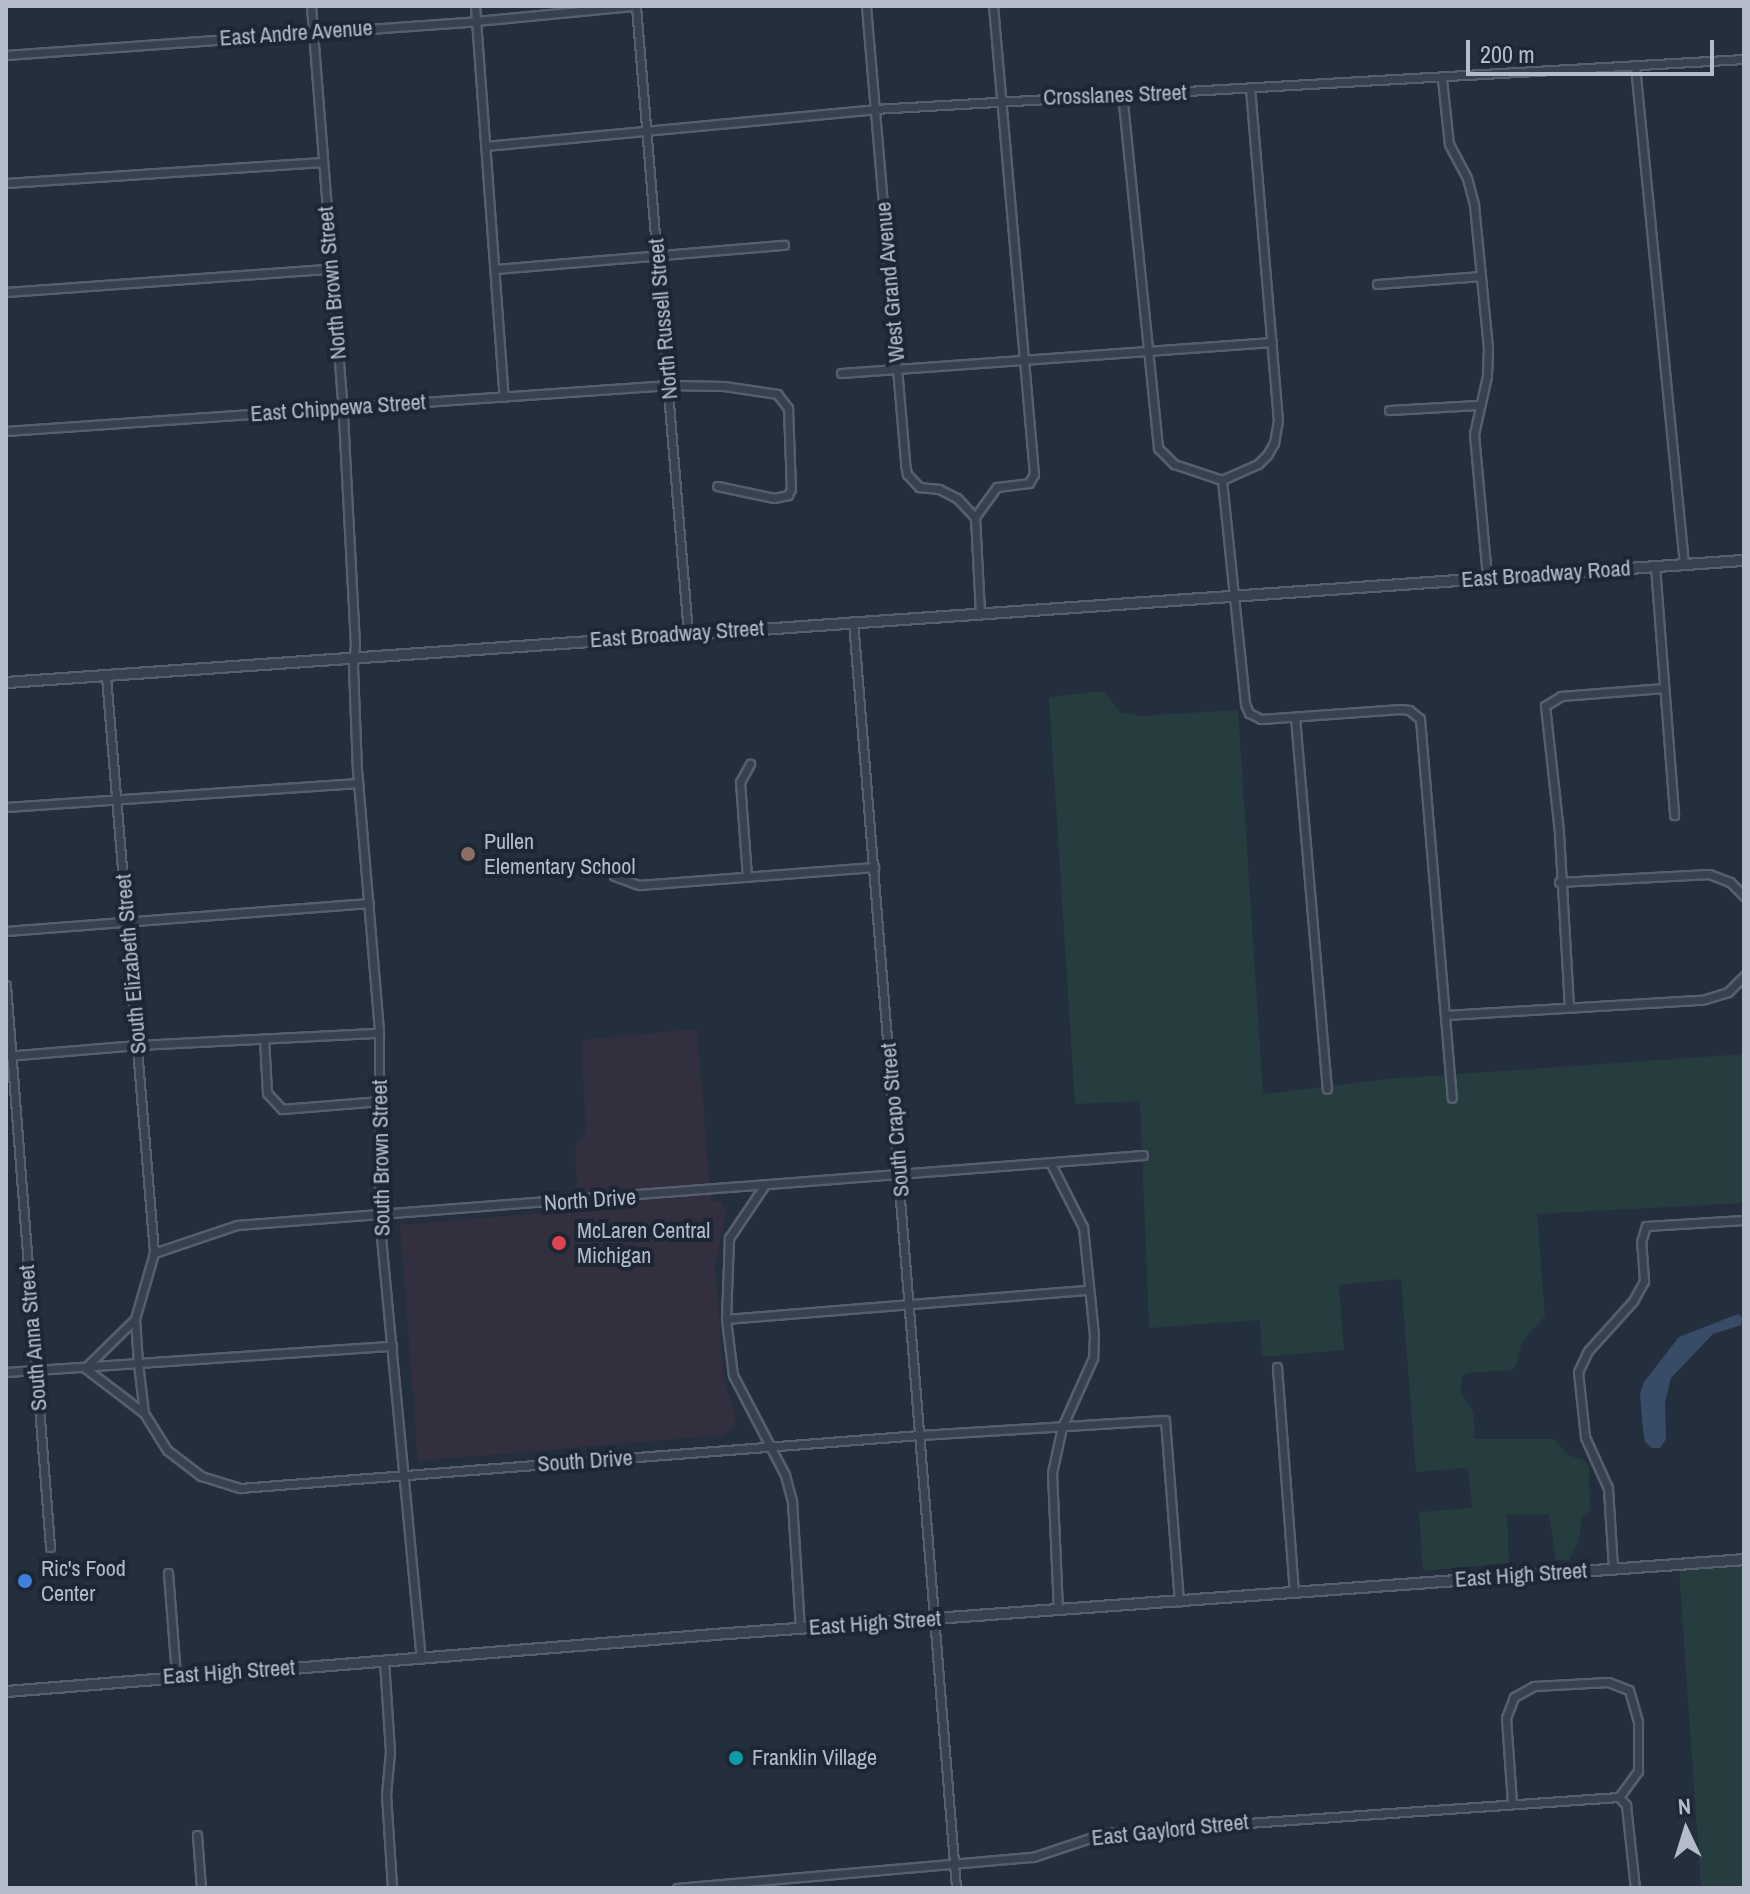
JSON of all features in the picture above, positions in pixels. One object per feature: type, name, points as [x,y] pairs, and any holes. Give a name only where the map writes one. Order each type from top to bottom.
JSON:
[{"type":"street","name":"North Brown Street","points":[[311,6],[329,269],[343,407],[354,657]]},
{"type":"street","points":[[475,6],[504,397]]},
{"type":"street","name":"East Andre Avenue","points":[[6,55],[477,21],[635,6]]},
{"type":"street","name":"North Russell Street","points":[[635,6],[688,633]]},
{"type":"street","name":"West Grand Avenue","points":[[866,6],[907,474],[919,487],[939,489],[957,498],[975,517]]},
{"type":"street","points":[[980,611],[975,517],[997,487],[1029,483],[1034,474],[993,6]]},
{"type":"street","name":"Crosslanes Street","points":[[486,146],[1001,100],[1250,90],[1744,59]]},
{"type":"street","points":[[1635,66],[1684,564]]},
{"type":"street","points":[[1442,79],[1449,144],[1471,190],[1481,276],[1488,362],[1478,405],[1474,447],[1487,578]]},
{"type":"street","points":[[1122,93],[1158,448],[1174,464],[1222,480],[1258,464],[1274,443],[1278,421],[1250,90]]},
{"type":"street","points":[[6,183],[322,162]]},
{"type":"street","points":[[496,269],[784,245]]},
{"type":"street","points":[[6,292],[329,269]]},
{"type":"street","points":[[1377,284],[1481,276]]},
{"type":"street","points":[[841,373],[1272,342]]},
{"type":"street","name":"East Chippewa Street","points":[[6,431],[669,385],[724,386],[777,394],[788,408],[791,489],[788,495],[774,498],[717,486]]},
{"type":"street","points":[[1389,410],[1478,405]]},
{"type":"street","points":[[1222,480],[1245,704],[1254,718],[1401,709],[1415,714],[1422,728],[1452,1098]]},
{"type":"street","name":"East Broadway Road","points":[[1347,588],[1744,560]]},
{"type":"street","points":[[1655,566],[1674,815]]},
{"type":"street","name":"East Broadway Street","points":[[6,682],[980,611],[1347,588]]},
{"type":"street","name":"South Crapo Street","points":[[853,621],[937,1618],[956,1888]]},
{"type":"street","name":"South Brown Street","points":[[354,657],[358,783],[379,1033],[379,1216],[421,1658]]},
{"type":"street","name":"South Elizabeth Street","points":[[106,676],[154,1253]]},
{"type":"street","points":[[1569,1007],[1559,882],[1559,832],[1545,706],[1561,696],[1664,688]]},
{"type":"street","points":[[1295,717],[1327,1089]]},
{"type":"street","points":[[747,877],[740,782],[750,764]]},
{"type":"street","points":[[6,807],[358,783]]},
{"type":"street","points":[[614,876],[639,885],[874,867]]},
{"type":"street","points":[[1559,882],[1709,874],[1730,882],[1744,896]]},
{"type":"street","points":[[6,931],[369,903]]},
{"type":"street","points":[[1446,1015],[1717,997],[1744,976]]},
{"type":"street","name":"South Anna Street","points":[[6,985],[9,1056],[50,1547]]},
{"type":"street","points":[[9,1056],[138,1045],[379,1033]]},
{"type":"street","points":[[264,1039],[267,1093],[282,1109],[381,1101]]},
{"type":"street","name":"North Drive","points":[[154,1253],[237,1225],[1143,1155]]},
{"type":"street","points":[[1051,1164],[1083,1227],[1093,1358],[1062,1427],[1052,1473],[1058,1610]]},
{"type":"street","points":[[764,1186],[729,1238],[726,1319],[733,1375],[785,1475],[792,1502],[800,1629]]},
{"type":"street","points":[[1613,1568],[1608,1488],[1585,1437],[1578,1372],[1588,1351],[1633,1301],[1644,1281],[1641,1242],[1646,1226],[1744,1220]]},
{"type":"street","points":[[138,1363],[135,1319],[154,1253]]},
{"type":"street","points":[[726,1319],[1088,1290]]},
{"type":"street","points":[[85,1368],[135,1319]]},
{"type":"street","points":[[6,1372],[392,1346]]},
{"type":"street","name":"South Drive","points":[[138,1363],[144,1413],[167,1450],[182,1464],[222,1485],[240,1488],[920,1435],[1165,1420],[1179,1601]]},
{"type":"street","points":[[1277,1367],[1294,1592]]},
{"type":"street","points":[[85,1368],[144,1413]]},
{"type":"street","name":"East High Street","points":[[6,1691],[176,1675],[1744,1559]]},
{"type":"street","points":[[168,1573],[176,1675]]},
{"type":"street","points":[[384,1661],[390,1752],[386,1794],[392,1888]]},
{"type":"street","points":[[1512,1803],[1506,1718],[1514,1697],[1534,1686],[1608,1682],[1629,1690],[1638,1722],[1638,1771],[1619,1797],[1626,1805],[1635,1888]]},
{"type":"street","name":"East Gaylord Street","points":[[677,1888],[1033,1857],[1105,1833],[1619,1797]]},
{"type":"street","points":[[197,1835],[201,1888]]},
{"type":"shaded area","name":"McLaren Central Michigan","points":[[697,1029],[711,1202],[721,1201],[726,1211],[715,1266],[724,1380],[736,1417],[733,1427],[724,1435],[418,1461],[400,1225],[579,1210],[575,1149],[586,1131],[581,1040]]},
{"type":"green space","points":[[1104,691],[1120,712],[1139,716],[1238,710],[1263,1094],[1387,1079],[1744,1054],[1744,1203],[1537,1214],[1545,1316],[1522,1342],[1516,1366],[1509,1371],[1471,1372],[1462,1376],[1461,1393],[1473,1412],[1475,1439],[1554,1439],[1568,1455],[1584,1460],[1589,1466],[1590,1510],[1582,1517],[1578,1543],[1569,1560],[1556,1560],[1549,1514],[1507,1515],[1509,1563],[1423,1571],[1419,1512],[1472,1508],[1468,1468],[1416,1472],[1401,1279],[1339,1285],[1344,1350],[1262,1357],[1260,1320],[1149,1328],[1140,1101],[1075,1104],[1049,697]]},
{"type":"green space","points":[[1744,1566],[1744,1888],[1701,1888],[1679,1569]]},
{"type":"water","points":[[1738,1314],[1742,1317],[1741,1325],[1713,1334],[1671,1378],[1665,1402],[1666,1439],[1660,1448],[1652,1448],[1645,1442],[1643,1429],[1640,1394],[1644,1382],[1679,1337]]},
{"type":"place","name":"Pullen Elementary School","points":[[468,854]]},
{"type":"place","name":"McLaren Central Michigan","points":[[559,1243]]},
{"type":"place","name":"Ric's Food Center","points":[[25,1581]]},
{"type":"place","name":"Franklin Village","points":[[736,1758]]}]
